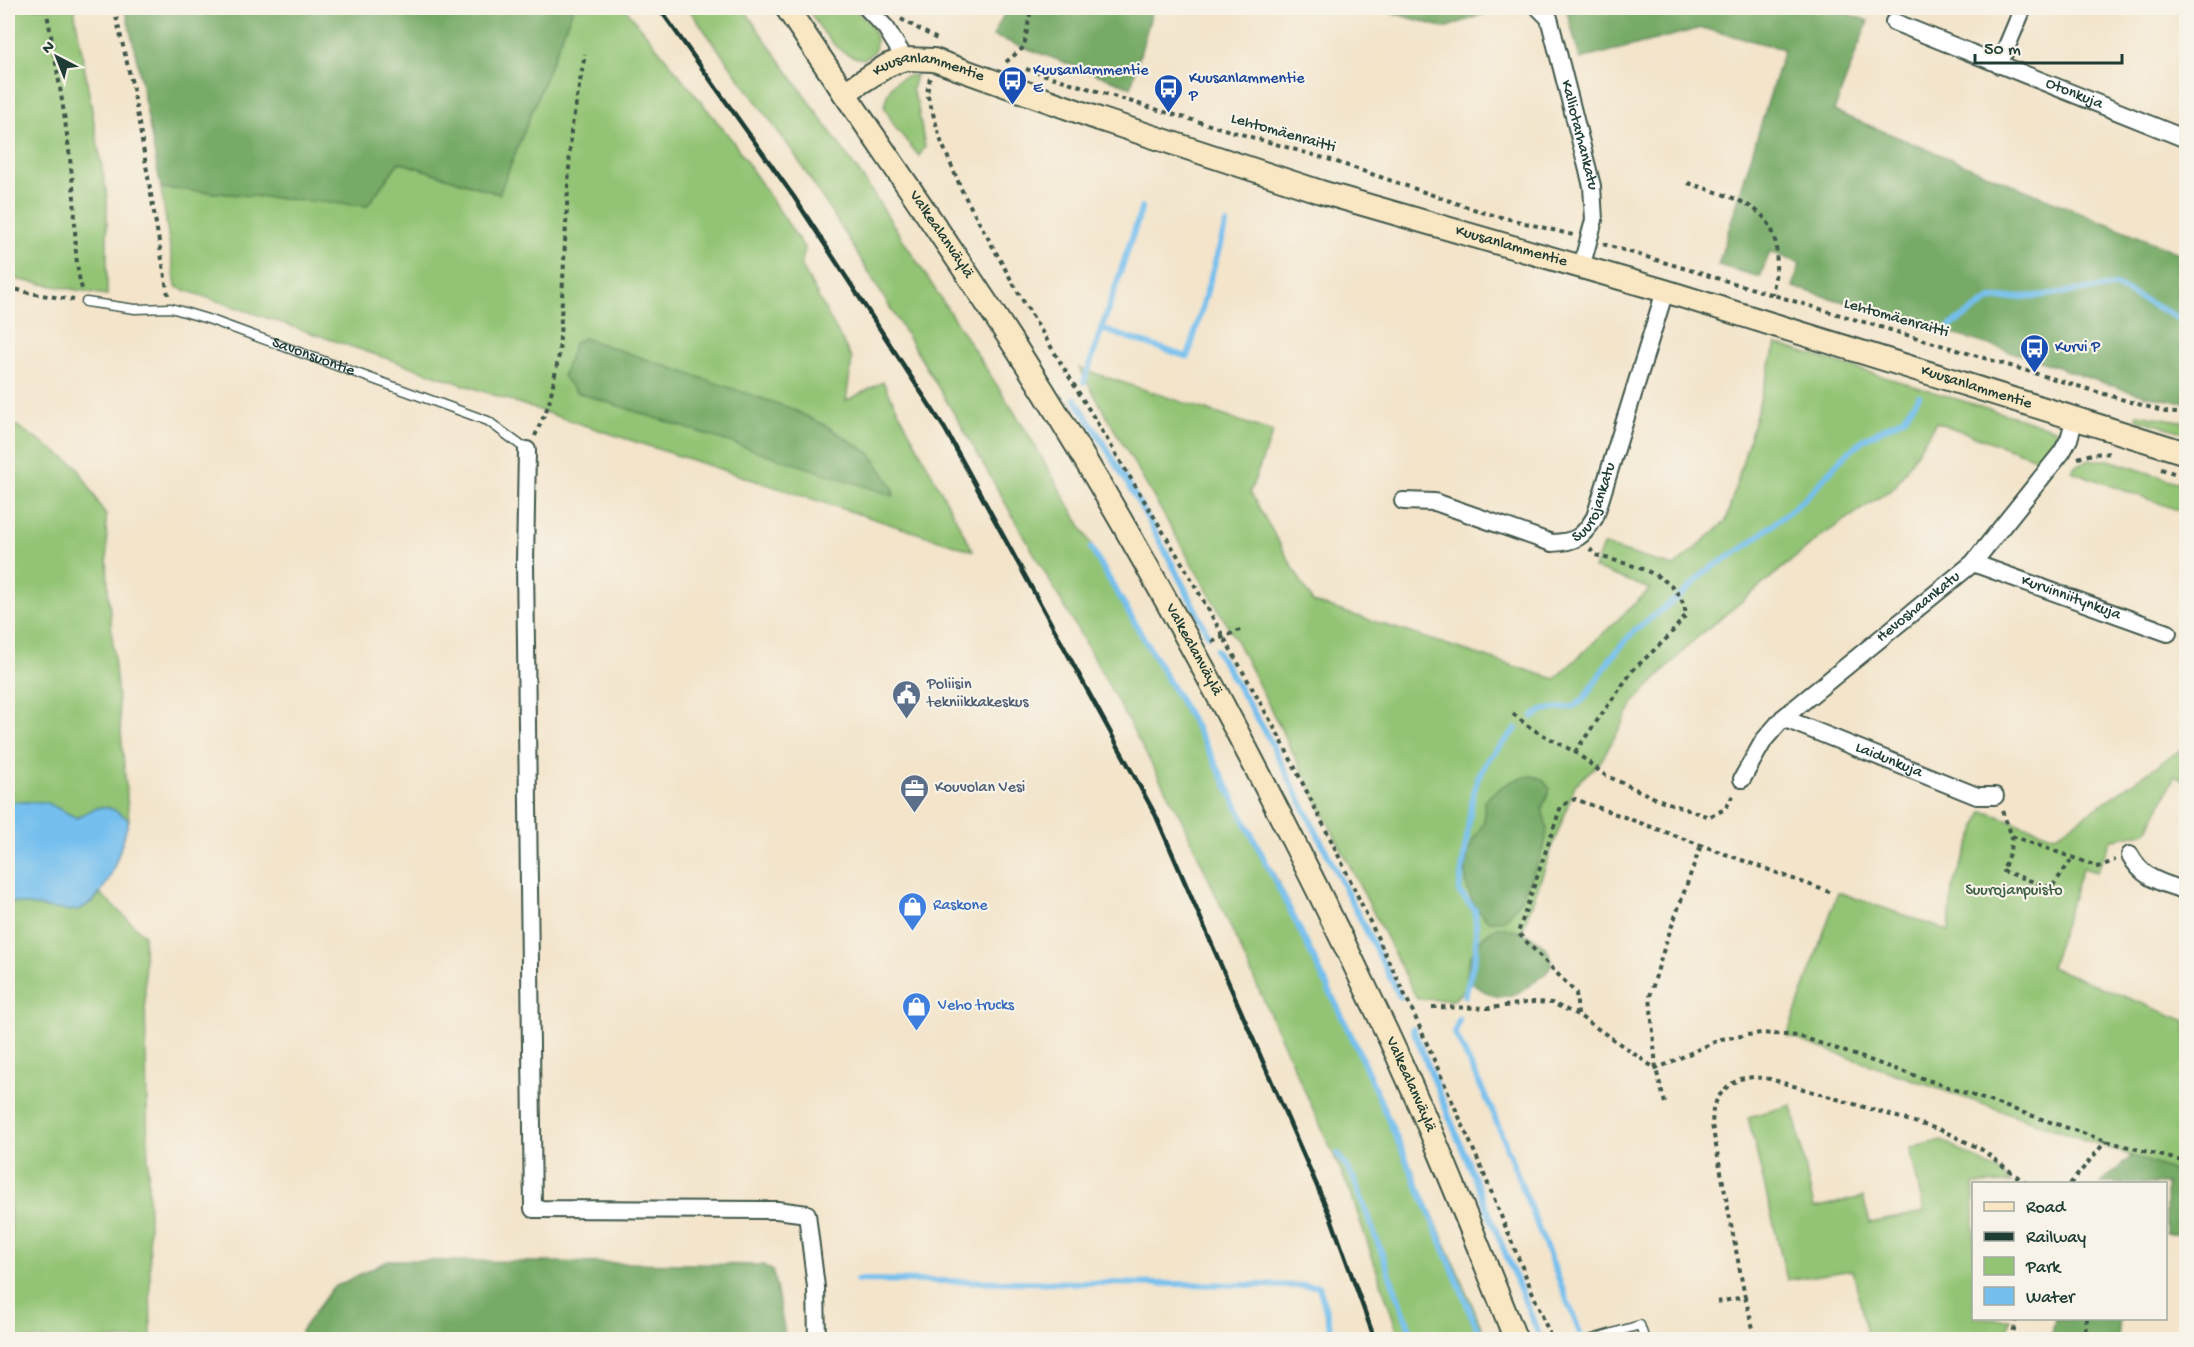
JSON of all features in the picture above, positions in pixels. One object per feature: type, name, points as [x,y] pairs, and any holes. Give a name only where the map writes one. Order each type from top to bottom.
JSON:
[{"type":"main road","name":"Valkealanväylä","points":[[787,8],[1042,389],[1155,582],[1253,765],[1380,1018],[1460,1201],[1516,1340]]},
{"type":"main road","name":"Kuusanlammentie","points":[[844,93],[888,65],[905,59],[934,60],[1099,119],[1321,192],[1665,291],[2187,453]]},
{"type":"street","points":[[867,8],[886,28],[905,59]]},
{"type":"street","name":"Kalliotarhankatu","points":[[1539,8],[1549,18],[1592,186],[1594,220],[1581,268]]},
{"type":"street","points":[[1999,65],[2023,8]]},
{"type":"street","name":"Otonkuja","points":[[1894,22],[2187,139]]},
{"type":"street","name":"Suurojankatu","points":[[1403,501],[1435,502],[1552,543],[1578,538],[1588,529],[1595,517],[1665,291]]},
{"type":"street","name":"Hevoshaankatu","points":[[1742,779],[1764,740],[1783,718],[1973,563],[2062,452],[2069,439],[2075,418]]},
{"type":"street","points":[[527,450],[525,563],[533,1209],[777,1210],[807,1214],[816,1287],[817,1340]]},
{"type":"street","name":"Kurvinniitynkuja","points":[[1973,563],[2168,633]]},
{"type":"street","name":"Laidunkuja","points":[[1783,718],[1977,796],[1995,796]]},
{"type":"street","points":[[2130,855],[2144,875],[2187,891]]},
{"type":"lane","name":"Savonsuontie","points":[[86,302],[135,309],[171,308],[211,320],[488,421],[527,450]]},
{"type":"lane","points":[[1588,1340],[1640,1325],[1645,1340]]},
{"type":"path","points":[[8,286],[29,293],[86,302],[78,276],[73,188],[64,107],[46,8]]},
{"type":"path","points":[[114,8],[134,88],[171,308]]},
{"type":"path","points":[[1006,62],[1024,47],[1031,8]]},
{"type":"path","points":[[899,17],[938,39],[948,42]]},
{"type":"path","points":[[527,450],[549,404],[559,355],[571,131],[585,54]]},
{"type":"path","name":"Lehtomäenraitti","points":[[996,59],[1168,113],[1330,160],[1485,213],[1577,236]]},
{"type":"path","points":[[932,71],[927,93],[941,141],[963,193]]},
{"type":"path","points":[[1688,183],[1753,206],[1767,221],[1776,238],[1777,272],[1772,295]]},
{"type":"path","name":"Lehtomäenraitti","points":[[1599,243],[2131,402],[2166,412],[2187,414]]},
{"type":"path","points":[[2128,409],[2131,402]]},
{"type":"path","points":[[2062,452],[2077,458],[2092,453],[2117,453]]},
{"type":"path","points":[[2151,465],[2187,477]]},
{"type":"path","points":[[1575,752],[1633,670],[1668,637],[1686,615],[1684,604],[1675,587],[1649,572],[1595,555],[1578,538]]},
{"type":"path","points":[[1193,652],[1240,630]]},
{"type":"path","points":[[1513,714],[1532,729],[1575,752],[1605,775],[1657,799],[1709,817],[1725,809],[1742,779]]},
{"type":"path","points":[[1995,796],[2012,836],[2003,871],[2051,888],[2073,858]]},
{"type":"path","points":[[1578,1015],[1576,993],[1518,933],[1561,806],[1575,800],[1832,893]]},
{"type":"path","points":[[2012,836],[2099,867],[2130,855]]},
{"type":"path","points":[[1665,1103],[1656,1069],[1650,996],[1701,845]]},
{"type":"path","points":[[1432,1006],[1490,1008],[1533,1002],[1552,1003],[1578,1015],[1656,1069]]},
{"type":"path","points":[[1656,1069],[1720,1039],[1761,1033],[1799,1036],[2106,1141],[2187,1162]]},
{"type":"path","points":[[1756,1340],[1745,1297],[1712,1125],[1713,1108],[1718,1097],[1739,1079],[1753,1077],[1787,1083],[1941,1130],[1981,1149],[2024,1182]]},
{"type":"path","points":[[2072,1182],[2106,1141]]},
{"type":"path","points":[[1717,1302],[1745,1297]]},
{"type":"path","points":[[2012,1340],[2016,1320]]},
{"type":"path","points":[[2084,1340],[2087,1320]]},
{"type":"green space","points":[[8,8],[74,8],[107,196],[107,295],[8,278]]},
{"type":"green space","points":[[125,8],[573,8],[499,194],[399,162],[367,206],[161,188]]},
{"type":"green space","points":[[573,8],[625,8],[732,140],[805,249],[801,265],[852,359],[846,401],[883,382],[973,551],[562,418],[176,287],[161,188],[367,206],[399,162],[499,194]]},
{"type":"green space","points":[[688,8],[743,8],[865,181],[1027,432],[1158,661],[1276,877],[1354,1037],[1486,1339],[1400,1339],[1350,1191],[1182,820],[1101,671],[958,420],[848,238],[793,152]]},
{"type":"green space","points":[[807,8],[853,8],[874,32],[876,45],[874,52],[864,59],[845,53],[830,40]]},
{"type":"green space","points":[[1007,8],[1153,8],[1131,87],[993,36]]},
{"type":"green space","points":[[1375,8],[1492,8],[1492,11],[1445,28]]},
{"type":"green space","points":[[1566,8],[1832,8],[1868,21],[1834,111],[2186,256],[2186,402],[2166,400],[2105,384],[2025,356],[1793,287],[1800,263],[1770,252],[1760,277],[1718,265],[1784,49],[1702,28],[1580,59]]},
{"type":"green space","points":[[916,75],[912,90],[917,103],[925,147],[919,156],[895,127],[884,106],[888,93],[898,80]]},
{"type":"green space","points":[[584,338],[790,408],[828,427],[871,454],[892,486],[894,496],[576,392],[563,376],[574,343]]},
{"type":"green space","points":[[1776,344],[2055,429],[2055,446],[2044,461],[1936,422],[1895,487],[1823,535],[1693,641],[1635,701],[1601,761],[1575,785],[1522,931],[1454,1000],[1417,999],[1237,642],[1079,368],[1273,432],[1250,492],[1313,602],[1555,679],[1650,589],[1594,568],[1603,545],[1674,567],[1726,521]]},
{"type":"green space","points":[[2137,414],[2186,422],[2186,433],[2137,419]]},
{"type":"green space","points":[[8,420],[77,466],[106,516],[108,590],[129,820],[115,810],[104,807],[92,809],[77,818],[45,802],[8,802]]},
{"type":"green space","points":[[2091,460],[2109,460],[2186,485],[2186,513],[2071,471],[2076,465]]},
{"type":"green space","name":"Suurojanpuisto","points":[[2186,746],[2186,780],[2175,776],[2147,832],[2111,840],[2097,872],[2082,868],[2051,967],[2186,1021],[2186,1175],[1787,1036],[1838,892],[1949,931],[1952,888],[1983,811],[2055,836]]},
{"type":"green space","points":[[1532,776],[1542,779],[1550,789],[1542,808],[1547,828],[1545,843],[1520,900],[1511,913],[1502,921],[1489,921],[1481,914],[1470,896],[1466,876],[1472,842],[1484,820],[1484,801],[1506,784]]},
{"type":"green space","points":[[100,893],[144,935],[151,1339],[15,1339],[8,1168],[8,901],[76,910],[94,901]]},
{"type":"green space","points":[[1497,927],[1532,937],[1546,948],[1551,964],[1546,972],[1529,986],[1520,992],[1502,997],[1485,992],[1467,977],[1469,962],[1475,948],[1484,936]]},
{"type":"green space","points":[[1792,1105],[1814,1208],[1863,1197],[1870,1223],[1924,1212],[1910,1148],[1942,1140],[2001,1173],[2010,1182],[1972,1182],[1972,1320],[2010,1320],[2006,1339],[1868,1339],[1853,1270],[1787,1280],[1748,1117]]},
{"type":"green space","points":[[8,1132],[14,1336],[15,1340],[8,1339]]},
{"type":"green space","points":[[2132,1156],[2186,1175],[2186,1234],[2167,1234],[2167,1182],[2102,1182]]},
{"type":"green space","points":[[389,1260],[763,1265],[773,1271],[786,1339],[301,1339],[301,1331],[332,1288]]},
{"type":"green space","points":[[2055,1320],[2120,1320],[2118,1339],[2051,1339]]},
{"type":"water","points":[[8,802],[45,802],[77,818],[104,807],[115,810],[129,820],[112,872],[98,896],[88,904],[71,911],[8,901]]},
{"type":"waterway","points":[[1084,382],[1142,207]]},
{"type":"waterway","points":[[1101,329],[1188,357],[1226,224]]},
{"type":"waterway","points":[[1950,326],[1991,299],[2116,286],[2186,322]]},
{"type":"waterway","points":[[1533,717],[1543,710],[1572,707],[1583,700],[1611,658],[1634,631],[1686,591],[1706,571],[1745,547],[1807,497],[1842,458],[1864,439],[1904,418],[1919,396]]},
{"type":"waterway","points":[[1075,399],[1146,515],[1208,635]]},
{"type":"waterway","points":[[1091,548],[1206,745],[1294,918],[1357,1048],[1482,1340]]},
{"type":"waterway","points":[[1216,650],[1266,733],[1400,997]]},
{"type":"waterway","points":[[1465,996],[1476,953],[1476,925],[1475,910],[1459,892],[1473,793],[1488,759],[1516,729]]},
{"type":"waterway","points":[[1459,1019],[1455,1033],[1491,1108],[1580,1333]]},
{"type":"waterway","points":[[1413,1029],[1541,1340]]},
{"type":"waterway","points":[[1338,1154],[1354,1179],[1414,1340]]},
{"type":"waterway","points":[[857,1280],[1319,1286],[1334,1340]]},
{"type":"railway","points":[[659,8],[794,197],[945,429],[1156,816],[1331,1218],[1375,1340]]},
{"type":"place","name":"Kuusanlammentie E","points":[[1012,106]]},
{"type":"place","name":"Kuusanlammentie P","points":[[1168,114]]},
{"type":"place","name":"Kurvi P","points":[[2034,374]]},
{"type":"place","name":"Poliisin tekniikkakeskus","points":[[906,720]]},
{"type":"place","name":"Kouvolan Vesi","points":[[914,814]]},
{"type":"place","name":"Raskone","points":[[912,932]]},
{"type":"place","name":"Veho trucks","points":[[917,1032]]}]
